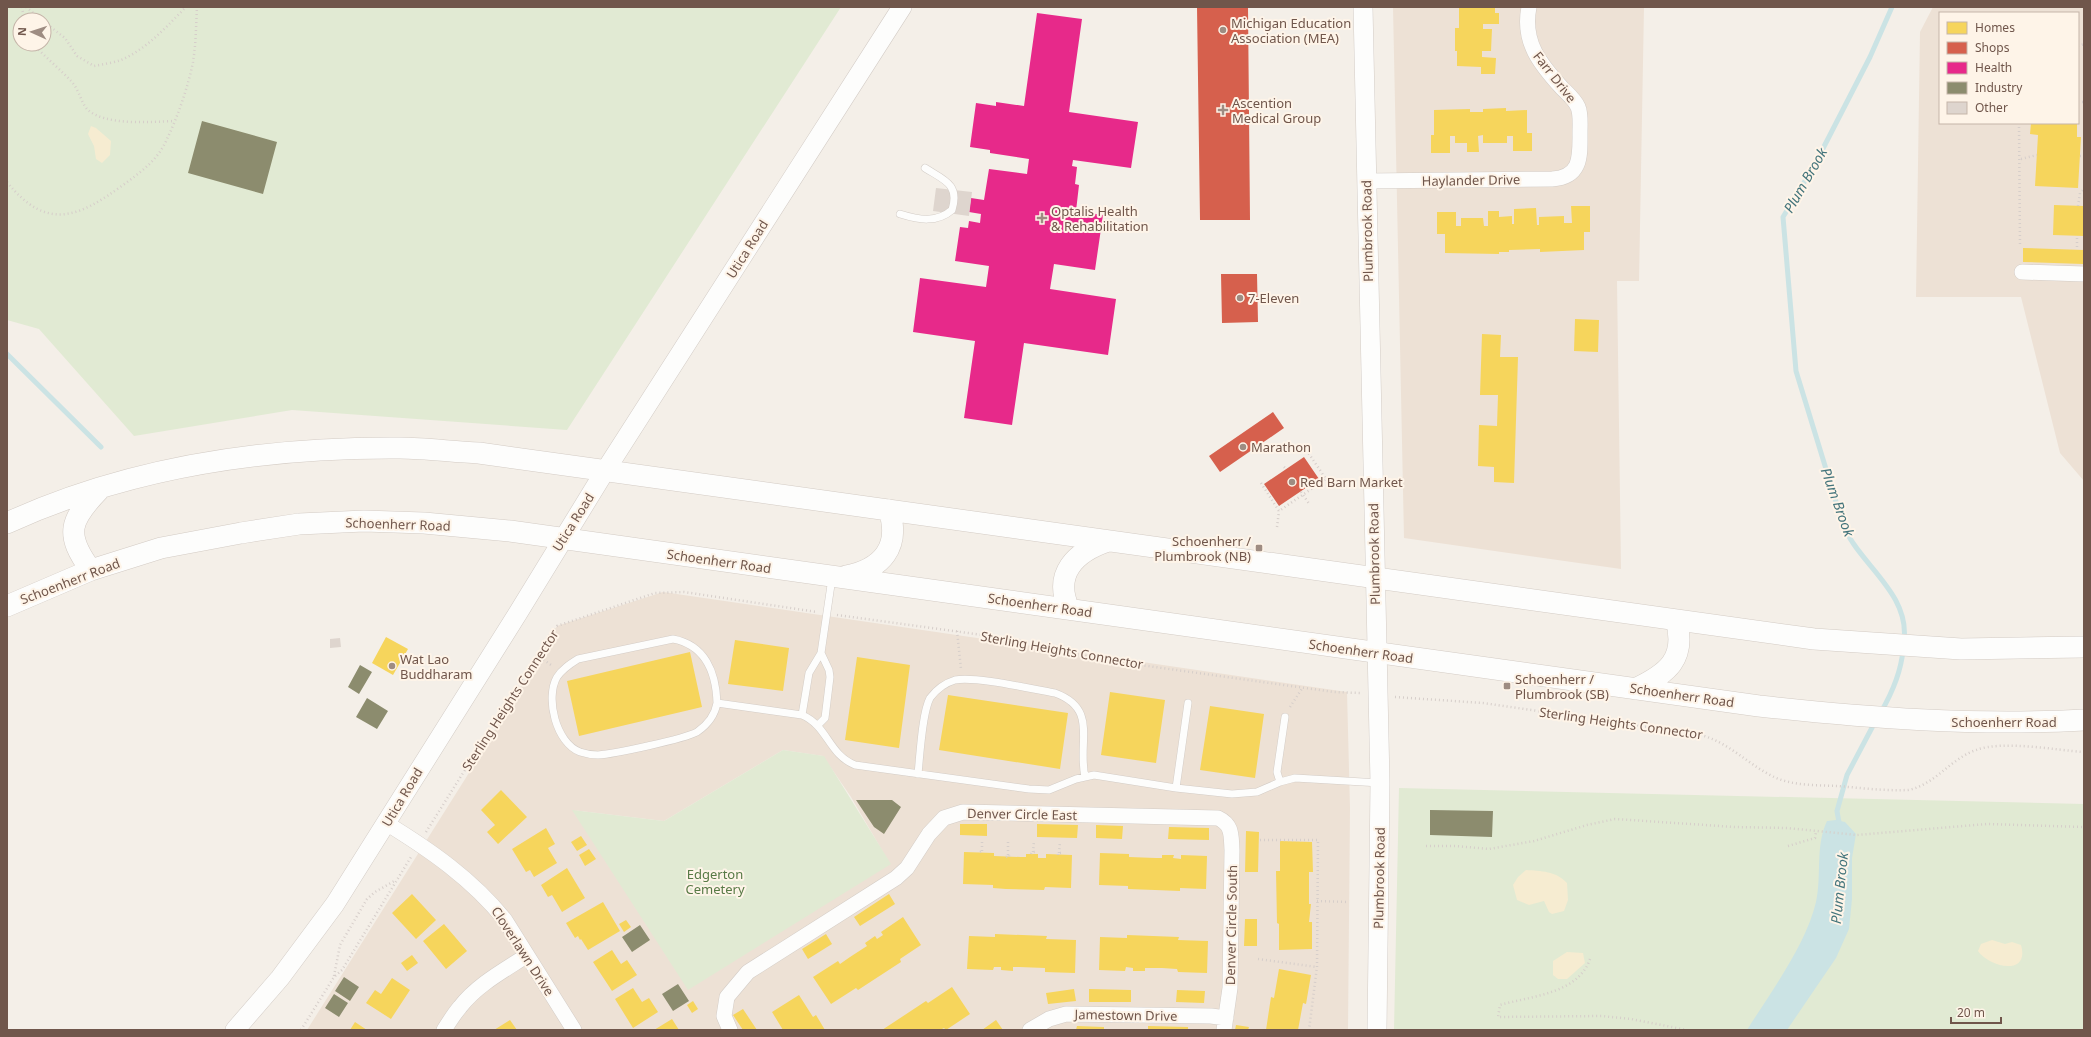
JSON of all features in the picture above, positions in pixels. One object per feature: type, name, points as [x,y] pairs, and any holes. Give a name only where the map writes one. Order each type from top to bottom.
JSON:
[{"type":"main road","points":[[7,523],[100,489],[137,478],[249,456],[359,448],[402,448],[479,454],[605,471],[1814,639],[1912,647],[2011,649],[2084,646]]},
{"type":"main road","points":[[91,570],[80,556],[74,542],[73,531],[76,519],[82,508],[100,489]]},
{"type":"main road","points":[[837,576],[865,571],[883,558],[893,540],[892,521],[889,510]]},
{"type":"main road","name":"Schoenherr Road","points":[[7,606],[91,570],[161,548],[241,533],[306,524],[364,521],[424,523],[510,531],[561,540],[837,576],[1376,653],[1808,712],[1906,720],[1998,722],[2084,720]]},
{"type":"main road","points":[[1069,609],[1063,590],[1064,579],[1068,568],[1085,551],[1108,541]]},
{"type":"main road","points":[[1634,688],[1660,676],[1674,661],[1680,646],[1680,638],[1676,620]]},
{"type":"street","name":"Utica Road","points":[[235,1030],[307,943],[335,904],[518,613],[561,540],[902,7]]},
{"type":"street","name":"Plumbrook Road","points":[[1363,7],[1374,578],[1380,783],[1377,1030]]},
{"type":"street","name":"Farr Drive","points":[[1529,7],[1527,19],[1530,42],[1537,57],[1579,108],[1580,154],[1574,171]]},
{"type":"street","name":"Haylander Drive","points":[[1366,181],[1552,179],[1564,177],[1574,171]]},
{"type":"street","points":[[2022,272],[2084,274]]},
{"type":"street","name":"Denver Circle East","points":[[730,1030],[724,1016],[725,1006],[732,990],[748,972],[896,878],[907,868],[929,834],[944,818],[963,812],[971,812],[1218,818],[1226,822]]},
{"type":"street","name":"Denver Circle South","points":[[1225,1024],[1230,988],[1232,850],[1231,829],[1226,822]]},
{"type":"street","name":"Cloverlawn Drive","points":[[386,823],[419,843],[474,886],[505,920],[526,956],[574,1030]]},
{"type":"street","points":[[444,1030],[461,1006],[476,990],[526,956]]},
{"type":"street","name":"Jamestown Drive","points":[[1030,1030],[1053,1017],[1066,1014],[1211,1016],[1225,1024]]},
{"type":"lane","points":[[900,214],[913,218],[939,219],[952,210],[955,193],[952,186],[925,168]]},
{"type":"lane","points":[[802,715],[808,673],[821,653],[837,576]]},
{"type":"lane","points":[[673,639],[684,641],[694,646],[703,654],[709,665],[716,688],[717,703],[710,720],[695,733],[597,755],[579,752],[566,741],[558,727],[552,695],[557,678],[565,668],[578,659],[673,639]]},
{"type":"lane","points":[[818,725],[825,718],[830,677],[829,670],[821,653]]},
{"type":"lane","points":[[918,774],[926,710],[930,699],[945,684],[962,679],[1055,692],[1074,703],[1083,720],[1082,757],[1085,777]]},
{"type":"lane","points":[[717,703],[802,715],[818,725],[835,751],[847,762],[866,767],[1040,791],[1057,788],[1085,777],[1104,776],[1176,788],[1218,793],[1247,794],[1257,792],[1280,782],[1305,778],[1380,783]]},
{"type":"lane","points":[[1176,788],[1188,703]]},
{"type":"lane","points":[[1280,782],[1277,772],[1284,717]]},
{"type":"path","points":[[52,28],[65,38],[77,56],[94,66],[121,60],[144,46],[163,31],[186,7]]},
{"type":"path","points":[[7,182],[23,201],[40,210],[69,215],[105,199],[142,171],[158,156],[167,140],[174,121],[193,62],[197,7]]},
{"type":"path","points":[[42,52],[74,84],[86,108],[96,115],[129,122],[174,121]]},
{"type":"path","points":[[2019,124],[2020,245]]},
{"type":"path","points":[[2020,159],[2037,155]]},
{"type":"path","points":[[2078,206],[2080,193],[2084,189]]},
{"type":"path","points":[[2076,246],[2077,236]]},
{"type":"path","points":[[1279,510],[1302,493],[1326,479],[1307,451]]},
{"type":"path","points":[[1261,483],[1279,510],[1277,527]]},
{"type":"path","points":[[1302,493],[1310,505]]},
{"type":"path","name":"Sterling Heights Connector","points":[[424,835],[552,630],[557,626],[663,592],[684,592],[815,612]]},
{"type":"path","name":"Sterling Heights Connector","points":[[838,615],[1019,640],[1067,653],[1112,661],[1334,692],[1358,693]]},
{"type":"path","points":[[957,632],[962,679]]},
{"type":"path","points":[[537,655],[555,668]]},
{"type":"path","points":[[1284,717],[1303,687]]},
{"type":"path","name":"Sterling Heights Connector","points":[[1397,698],[1484,703],[1712,737],[1774,777],[1786,781],[1895,791],[1920,788],[1959,759],[1976,750],[1990,746],[2084,752]]},
{"type":"path","points":[[1426,846],[1456,846],[1489,849],[1534,841],[1587,825],[1615,819],[1735,827],[1787,828],[1853,835],[1987,824],[2084,827]]},
{"type":"path","points":[[1788,846],[1814,838],[1818,832]]},
{"type":"path","points":[[982,840],[982,852]]},
{"type":"path","points":[[1260,840],[1318,840],[1317,967],[1309,1030]]},
{"type":"path","points":[[1008,841],[1008,856]]},
{"type":"path","points":[[1033,854],[1034,841]]},
{"type":"path","points":[[1059,854],[1060,842]]},
{"type":"path","points":[[301,1030],[334,977],[342,970],[391,892],[396,880],[413,853]]},
{"type":"path","points":[[334,977],[340,945],[368,899],[375,892],[396,880]]},
{"type":"path","points":[[1317,901],[1349,902]]},
{"type":"path","points":[[1258,959],[1317,967]]},
{"type":"path","points":[[1590,959],[1578,979],[1571,984],[1541,995],[1500,1005],[1498,1017],[1602,1016],[1632,1019],[1687,1030]]},
{"type":"shaded area","points":[[1393,7],[1644,7],[1639,281],[1617,281],[1621,569],[1404,538]]},
{"type":"shaded area","points":[[1933,7],[2084,7],[2084,481],[2060,453],[2021,297],[1916,297],[1920,32]]},
{"type":"shaded area","points":[[663,592],[1347,692],[1350,808],[1348,1030],[307,1030],[467,776],[557,626]],"holes":[[[783,750],[823,756],[851,797],[890,864],[572,810],[664,821]]]},
{"type":"green space","points":[[7,7],[841,7],[567,430],[292,410],[134,436],[39,329],[7,320]]},
{"type":"green space","name":"Edgerton Cemetery","points":[[783,750],[824,756],[891,864],[688,990],[572,810],[664,821]]},
{"type":"green space","points":[[1399,788],[2084,804],[2084,1030],[1394,1030]]},
{"type":"sand","points":[[91,126],[96,128],[111,141],[110,155],[102,163],[96,159],[94,146],[88,134]]},
{"type":"sand","points":[[1526,870],[1543,871],[1553,874],[1563,879],[1567,883],[1568,900],[1564,911],[1552,914],[1549,912],[1544,901],[1529,905],[1517,900],[1513,885],[1518,877]]},
{"type":"sand","points":[[1992,940],[2005,944],[2012,942],[2021,945],[2022,955],[2020,961],[2015,965],[2007,966],[1991,962],[1984,957],[1978,951],[1981,944]]},
{"type":"sand","points":[[1567,952],[1583,953],[1585,963],[1567,979],[1558,979],[1553,975],[1553,961]]},
{"type":"water","points":[[1836,820],[1845,822],[1856,834],[1852,858],[1852,899],[1849,929],[1836,958],[1787,1030],[1747,1030],[1796,952],[1804,935],[1811,918],[1818,892],[1820,850],[1823,831],[1827,821]]},
{"type":"building: Homes","points":[[1459,7],[1495,7],[1495,13],[1499,13],[1499,24],[1483,24],[1483,29],[1492,29],[1491,51],[1482,51],[1482,57],[1496,58],[1495,74],[1481,74],[1481,67],[1457,66],[1457,51],[1455,51],[1455,28],[1459,28]]},
{"type":"building: Homes","points":[[1506,108],[1506,111],[1527,110],[1527,133],[1532,133],[1532,151],[1513,151],[1513,136],[1507,136],[1507,143],[1483,143],[1483,135],[1478,136],[1479,152],[1467,152],[1467,143],[1455,143],[1455,136],[1450,136],[1450,153],[1431,153],[1431,135],[1434,135],[1434,110],[1470,109],[1470,112],[1483,112],[1483,109]]},
{"type":"building: Homes","points":[[2031,124],[2077,124],[2077,137],[2081,137],[2078,188],[2035,186],[2038,135],[2030,134]]},
{"type":"building: Homes","points":[[2054,205],[2084,206],[2084,236],[2053,235]]},
{"type":"building: Homes","points":[[1571,206],[1590,206],[1590,232],[1584,232],[1584,250],[1540,252],[1540,249],[1509,250],[1509,252],[1499,252],[1499,254],[1445,253],[1445,234],[1437,234],[1437,212],[1456,212],[1456,226],[1461,226],[1461,218],[1483,218],[1484,226],[1488,226],[1488,211],[1499,211],[1499,217],[1512,216],[1512,224],[1514,224],[1514,209],[1536,208],[1537,225],[1539,225],[1539,217],[1564,216],[1564,223],[1572,223]]},
{"type":"building: Homes","points":[[2023,248],[2084,250],[2083,264],[2023,262]]},
{"type":"building: Homes","points":[[1575,319],[1599,320],[1598,352],[1574,351]]},
{"type":"building: Homes","points":[[1482,334],[1501,335],[1500,357],[1518,357],[1514,483],[1494,482],[1494,467],[1478,466],[1479,425],[1497,426],[1498,395],[1480,395]]},
{"type":"building: Homes","points":[[386,637],[408,649],[393,675],[372,663]]},
{"type":"building: Homes","points":[[735,640],[789,648],[783,691],[728,684]]},
{"type":"building: Homes","points":[[690,652],[702,707],[579,736],[567,681]]},
{"type":"building: Homes","points":[[857,657],[910,665],[899,748],[845,740]]},
{"type":"building: Homes","points":[[1110,692],[1165,700],[1156,763],[1101,755]]},
{"type":"building: Homes","points":[[948,695],[1068,713],[1060,769],[939,750]]},
{"type":"building: Homes","points":[[1210,706],[1264,714],[1255,778],[1200,770]]},
{"type":"building: Homes","points":[[501,790],[527,817],[498,844],[487,832],[495,825],[481,810]]},
{"type":"building: Homes","points":[[960,824],[987,824],[987,836],[960,835]]},
{"type":"building: Homes","points":[[1037,824],[1078,825],[1077,838],[1037,837]]},
{"type":"building: Homes","points":[[1096,825],[1123,826],[1122,839],[1096,838]]},
{"type":"building: Homes","points":[[1169,827],[1209,828],[1209,840],[1168,839]]},
{"type":"building: Homes","points":[[546,828],[555,844],[548,848],[557,863],[534,877],[530,870],[526,872],[512,849]]},
{"type":"building: Homes","points":[[1246,831],[1259,832],[1258,872],[1245,872]]},
{"type":"building: Homes","points":[[581,836],[587,845],[577,851],[571,842]]},
{"type":"building: Homes","points":[[1280,841],[1312,842],[1313,872],[1309,872],[1309,904],[1311,904],[1309,922],[1312,922],[1312,949],[1279,950],[1276,871],[1280,871]]},
{"type":"building: Homes","points":[[589,849],[596,859],[585,866],[579,855]]},
{"type":"building: Homes","points":[[964,852],[994,853],[994,856],[1021,857],[1026,857],[1026,854],[1038,854],[1038,858],[1046,858],[1046,854],[1072,855],[1071,888],[1045,887],[1044,890],[1006,889],[993,888],[993,885],[963,884]]},
{"type":"building: Homes","points":[[1100,853],[1129,854],[1129,857],[1156,858],[1162,858],[1162,855],[1174,855],[1173,858],[1181,859],[1181,855],[1207,856],[1206,889],[1180,888],[1180,891],[1128,889],[1128,886],[1099,885]]},
{"type":"building: Homes","points":[[567,868],[585,898],[562,912],[552,895],[548,897],[541,885]]},
{"type":"building: Homes","points":[[412,894],[436,920],[416,939],[392,913]]},
{"type":"building: Homes","points":[[889,894],[895,904],[860,926],[854,917]]},
{"type":"building: Homes","points":[[603,902],[620,931],[588,950],[578,936],[575,938],[566,923]]},
{"type":"building: Homes","points":[[903,917],[921,945],[900,959],[901,962],[858,990],[856,988],[831,1004],[813,977],[838,961],[840,964],[867,946],[865,943],[875,936],[877,939],[883,935],[881,932]]},
{"type":"building: Homes","points":[[1245,919],[1257,919],[1257,946],[1244,946]]},
{"type":"building: Homes","points":[[626,920],[631,927],[624,932],[619,924]]},
{"type":"building: Homes","points":[[444,924],[467,951],[446,969],[423,941]]},
{"type":"building: Homes","points":[[826,934],[832,944],[808,959],[802,949]]},
{"type":"building: Homes","points":[[995,934],[1047,936],[1046,939],[1076,940],[1075,973],[1045,972],[1045,968],[1019,967],[1013,967],[1013,971],[1001,970],[1001,967],[994,967],[993,970],[967,969],[969,936],[995,937]]},
{"type":"building: Homes","points":[[1127,935],[1179,937],[1178,940],[1208,941],[1207,973],[1178,972],[1177,969],[1162,968],[1145,968],[1145,971],[1133,971],[1133,968],[1126,967],[1125,971],[1099,970],[1100,937],[1127,938]]},
{"type":"building: Homes","points":[[612,950],[621,964],[627,960],[637,975],[612,991],[593,962]]},
{"type":"building: Homes","points":[[412,955],[418,963],[407,971],[401,963]]},
{"type":"building: Homes","points":[[1279,969],[1311,975],[1306,1004],[1303,1003],[1298,1030],[1266,1030],[1271,997],[1274,998]]},
{"type":"building: Homes","points":[[392,978],[410,990],[391,1019],[366,1003],[375,990],[381,994]]},
{"type":"building: Homes","points":[[952,987],[970,1014],[946,1030],[944,1028],[940,1030],[882,1030],[926,1001],[928,1003]]},
{"type":"building: Homes","points":[[633,988],[642,1002],[649,998],[658,1012],[633,1028],[615,999]]},
{"type":"building: Homes","points":[[1074,989],[1076,1001],[1048,1004],[1046,993]]},
{"type":"building: Homes","points":[[1089,989],[1131,990],[1131,1002],[1089,1002]]},
{"type":"building: Homes","points":[[1177,990],[1205,991],[1204,1003],[1176,1002]]},
{"type":"building: Homes","points":[[799,995],[813,1017],[816,1015],[825,1030],[783,1030],[772,1012]]},
{"type":"building: Homes","points":[[693,1001],[698,1009],[692,1013],[687,1005]]},
{"type":"building: Homes","points":[[743,1009],[757,1030],[743,1030],[733,1015]]},
{"type":"building: Homes","points":[[672,1019],[679,1030],[654,1030]]},
{"type":"building: Homes","points":[[510,1020],[517,1030],[494,1030]]},
{"type":"building: Homes","points":[[996,1020],[1003,1030],[982,1030]]},
{"type":"building: Homes","points":[[355,1022],[367,1030],[350,1030]]},
{"type":"building: Homes","points":[[1236,1025],[1249,1027],[1248,1030],[1235,1030]]},
{"type":"building: Homes","points":[[1077,1026],[1104,1027],[1104,1030],[1076,1030]]},
{"type":"building: Homes","points":[[1148,1026],[1188,1027],[1188,1030],[1148,1030]]},
{"type":"building: Shops","points":[[1197,7],[1248,7],[1250,220],[1200,220]]},
{"type":"building: Shops","name":"7-Eleven","points":[[1221,274],[1257,274],[1258,322],[1222,323]]},
{"type":"building: Shops","points":[[1273,412],[1284,428],[1220,472],[1209,456]]},
{"type":"building: Shops","name":"Red Barn Market","points":[[1304,457],[1319,479],[1279,506],[1264,484]]},
{"type":"building: Health","name":"Optalis Health & Rehabilitation","points":[[1037,13],[1082,19],[1069,112],[1138,122],[1131,168],[1073,160],[1072,166],[1077,167],[1075,184],[1079,185],[1076,211],[1103,215],[1095,270],[1054,264],[1050,289],[1116,299],[1108,355],[1024,343],[1012,425],[964,418],[975,341],[913,332],[920,278],[986,287],[989,266],[955,261],[960,227],[968,228],[969,221],[980,223],[981,214],[969,212],[971,198],[984,200],[989,169],[1027,174],[1029,159],[990,153],[990,150],[970,147],[976,103],[996,106],[996,102],[1024,106]]},
{"type":"building: Industry","points":[[202,121],[277,142],[263,194],[188,173]]},
{"type":"building: Industry","points":[[360,665],[372,672],[359,694],[348,687]]},
{"type":"building: Industry","points":[[367,698],[388,711],[377,729],[356,717]]},
{"type":"building: Industry","points":[[856,800],[892,800],[901,807],[884,834],[874,827]]},
{"type":"building: Industry","points":[[1430,810],[1493,811],[1492,837],[1430,835]]},
{"type":"building: Industry","points":[[640,925],[650,940],[632,952],[622,937]]},
{"type":"building: Industry","points":[[344,977],[359,987],[350,1001],[335,991]]},
{"type":"building: Industry","points":[[678,984],[689,1001],[673,1011],[662,994]]},
{"type":"building: Industry","points":[[334,994],[348,1003],[339,1017],[325,1008]]},
{"type":"building: Other","points":[[936,188],[972,192],[969,216],[933,211]]},
{"type":"building: Other","points":[[340,638],[341,647],[330,648],[330,639]]},
{"type":"waterway","name":"Plum Brook","points":[[1892,7],[1870,57],[1814,166],[1783,217],[1796,371],[1841,518],[1849,537],[1888,588],[1895,600],[1901,612],[1904,626],[1904,640]]},
{"type":"waterway","points":[[7,354],[101,447]]},
{"type":"waterway","name":"Plum Brook","points":[[1881,712],[1895,682],[1903,650]]},
{"type":"waterway","name":"Plum Brook","points":[[1840,828],[1837,811],[1847,775],[1875,722]]},
{"type":"place","name":"Michigan Education Association (MEA)","points":[[1223,30]]},
{"type":"place","name":"Ascention Medical Group","points":[[1223,110]]},
{"type":"place","name":"Optalis Health & Rehabilitation","points":[[1042,218]]},
{"type":"place","name":"7-Eleven","points":[[1240,298]]},
{"type":"place","name":"Marathon","points":[[1243,447]]},
{"type":"place","name":"Red Barn Market","points":[[1292,482]]},
{"type":"place","name":"Schoenherr / Plumbrook (NB)","points":[[1259,548]]},
{"type":"place","name":"Wat Lao Buddharam","points":[[392,666]]},
{"type":"place","name":"Schoenherr / Plumbrook (SB)","points":[[1507,686]]}]
